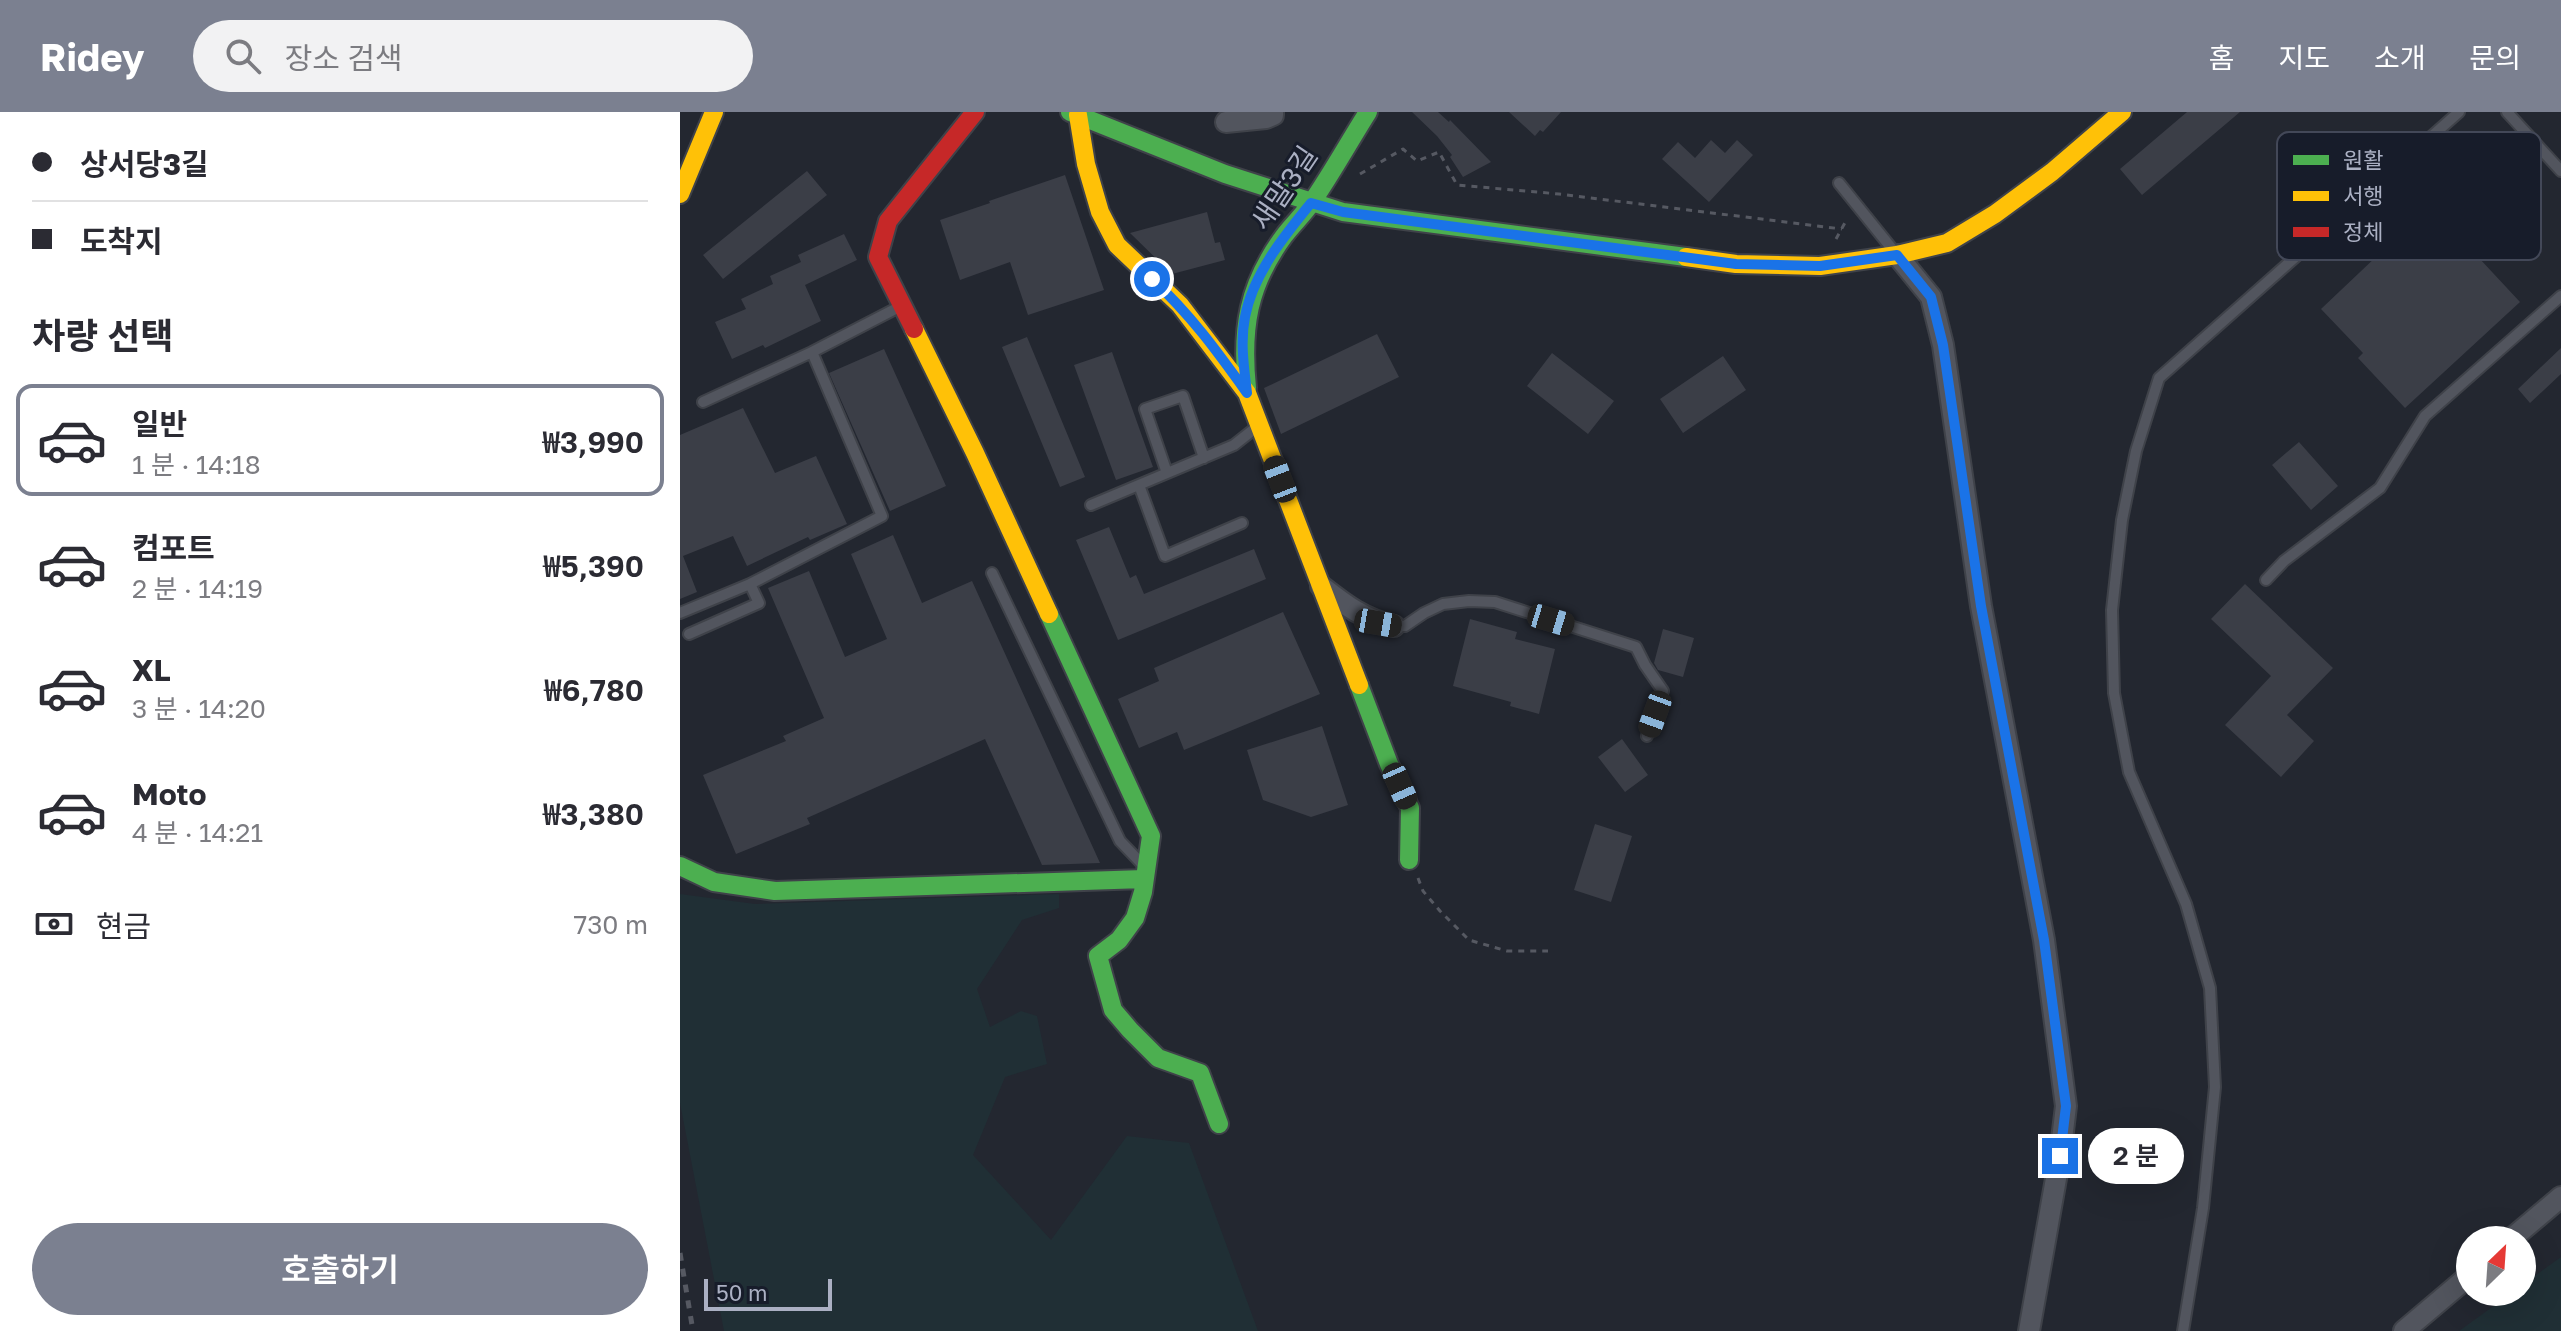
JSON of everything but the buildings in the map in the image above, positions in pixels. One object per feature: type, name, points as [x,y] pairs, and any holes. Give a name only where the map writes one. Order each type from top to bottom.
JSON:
[{"type":"street","points":[[680,194],[714,112]]},
{"type":"street","points":[[975,112],[888,221],[878,257],[975,453],[1151,836],[1136,917],[1120,939],[1098,956],[1113,1010],[1158,1058],[1200,1073],[1219,1124]]},
{"type":"street","name":"새말3길","points":[[1247,393],[1242,351],[1245,316],[1254,290],[1277,248],[1311,203],[1368,112]]},
{"type":"street","points":[[1074,114],[1225,174],[1343,212],[1736,264],[1820,266],[1897,255],[1945,244],[1995,214],[2052,172],[2122,112]]},
{"type":"street","points":[[1074,114],[1100,212],[1117,245],[1180,305],[1247,393],[1389,764],[1410,808],[1409,860]]},
{"type":"street","points":[[1226,122],[1266,118],[1273,114]]},
{"type":"street","points":[[1897,255],[1931,297],[1943,345],[1981,606],[2044,940],[2066,1106],[2029,1331]]},
{"type":"street","points":[[1321,586],[1354,612],[1378,623],[1394,626]]},
{"type":"street","points":[[680,866],[696,877],[727,886],[775,891],[1145,874]]},
{"type":"street","points":[[2527,1226],[2561,1197]]},
{"type":"street","points":[[2404,1331],[2456,1287]]},
{"type":"lane","points":[[2436,132],[2459,112]]},
{"type":"lane","points":[[2507,112],[2525,132]]},
{"type":"lane","points":[[2541,149],[2561,171]]},
{"type":"lane","points":[[1839,183],[1897,255]]},
{"type":"lane","points":[[2183,1331],[2203,1208],[2215,1087],[2210,988],[2186,904],[2129,772],[2114,693],[2112,610],[2122,520],[2136,451],[2159,378],[2292,260]]},
{"type":"lane","points":[[2266,580],[2284,561],[2380,488],[2425,416],[2561,296]]},
{"type":"lane","points":[[703,402],[902,306]]},
{"type":"lane","points":[[680,613],[750,584],[882,516],[812,352]]},
{"type":"lane","points":[[1167,473],[1145,409],[1183,396],[1204,458]]},
{"type":"lane","points":[[1091,505],[1234,445],[1259,425]]},
{"type":"lane","points":[[1139,485],[1165,556],[1242,523]]},
{"type":"lane","points":[[992,573],[1120,841],[1145,874]]},
{"type":"lane","points":[[689,634],[759,603],[750,584]]},
{"type":"lane","points":[[1394,626],[1405,626],[1443,604],[1495,602],[1636,647],[1663,691],[1647,736]]},
{"type":"path","points":[[1360,174],[1403,149],[1417,161],[1439,152],[1457,185],[1559,194],[1842,229]]},
{"type":"path","points":[[1836,239],[1847,219]]},
{"type":"path","points":[[1409,860],[1423,891],[1469,940],[1507,951],[1548,951]]},
{"type":"shaded area","points":[[680,894],[755,904],[1059,894],[1059,908],[1022,920],[977,989],[990,1027],[1021,1011],[1037,1016],[1047,1064],[1005,1077],[973,1155],[1051,1240],[1127,1136],[1189,1143],[1258,1331],[724,1331],[680,1103]]},
{"type":"shaded area","points":[[2561,1257],[2561,1331],[2459,1331],[2494,1306],[2536,1306],[2536,1275]]},
{"type":"railway","points":[[680,1253],[693,1331]]},
{"type":"traffic: fast","points":[[1070,112],[1225,174],[1343,212],[1686,257]]},
{"type":"traffic: fast","points":[[1247,388],[1247,326],[1262,272],[1284,236],[1306,211],[1368,112]]},
{"type":"traffic: fast","points":[[1049,614],[1151,836],[1143,892],[1135,918],[1119,940],[1098,956],[1113,1010],[1158,1058],[1200,1073],[1219,1124]]},
{"type":"traffic: fast","points":[[1359,685],[1389,764],[1410,808],[1409,860]]},
{"type":"traffic: fast","points":[[680,866],[714,882],[775,891],[1144,879]]},
{"type":"traffic: slow","points":[[680,194],[714,112]]},
{"type":"traffic: slow","points":[[1686,257],[1736,264],[1820,266],[1897,255],[1947,243],[1995,214],[2052,172],[2122,112]]},
{"type":"traffic: slow","points":[[1078,115],[1086,164],[1100,212],[1117,245],[1180,305],[1247,393],[1359,685]]},
{"type":"traffic: slow","points":[[914,329],[1049,614]]},
{"type":"traffic: jam","points":[[914,329],[878,257],[888,221],[975,112]]},
{"type":"route","points":[[1152,279],[1196,323],[1247,393],[1242,351],[1245,316],[1264,269],[1283,237],[1311,203],[1343,212],[1736,264],[1820,266],[1897,255],[1931,297],[1943,345],[1981,606],[2044,940],[2066,1106],[2060,1156]]}]
